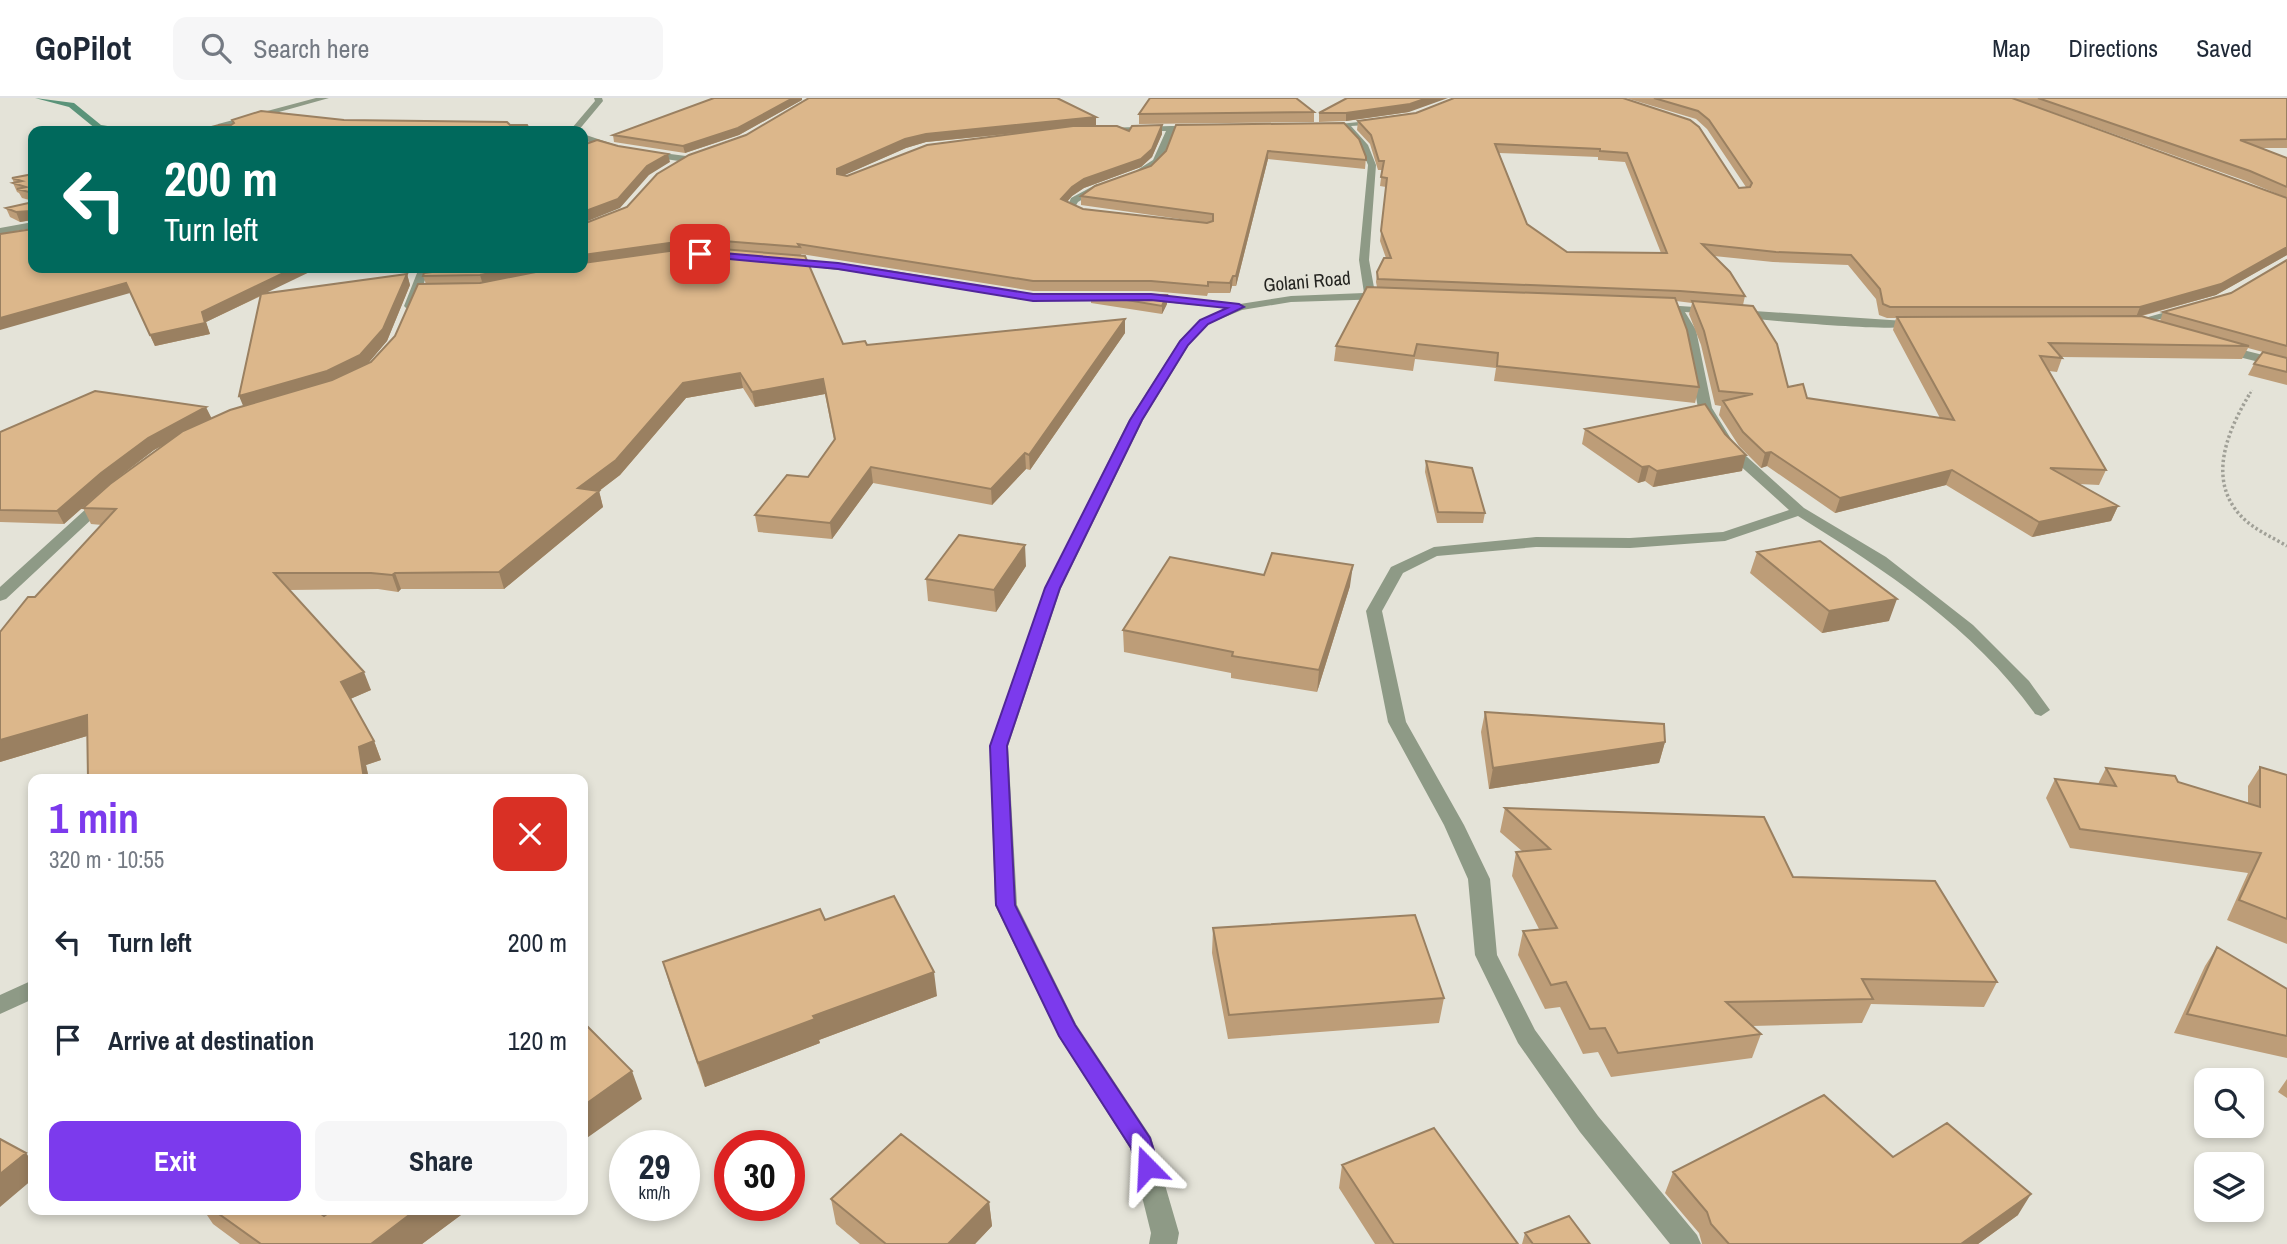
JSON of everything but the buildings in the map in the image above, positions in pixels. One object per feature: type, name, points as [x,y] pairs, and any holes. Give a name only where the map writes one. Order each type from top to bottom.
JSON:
[{"type":"street","points":[[221,126],[325,98]]},
{"type":"street","points":[[578,126],[599,102],[598,98]]},
{"type":"street","points":[[1307,126],[1346,126],[1392,121]]},
{"type":"street","points":[[1346,126],[1364,145],[1372,165],[1364,260],[1370,295]]},
{"type":"street","points":[[1097,130],[1212,127]]},
{"type":"street","points":[[1133,174],[1157,162],[1171,128]]},
{"type":"street","points":[[588,139],[643,154],[686,159]]},
{"type":"street","points":[[675,166],[697,155]]},
{"type":"street","points":[[1095,214],[1069,208],[1074,200],[1090,190],[1112,182]]},
{"type":"street","points":[[4,228],[28,226]]},
{"type":"street","points":[[772,260],[888,273],[1033,298],[1151,297],[1239,307]]},
{"type":"street","points":[[405,316],[424,292],[424,273]]},
{"type":"street","name":"Golani Road","points":[[1163,1244],[1165,1233],[1142,1145],[1067,1030],[1006,905],[999,746],[1053,588],[1136,420],[1184,343],[1204,322],[1239,307],[1292,299],[1397,296]]},
{"type":"street","points":[[1637,306],[1877,324],[1928,324]]},
{"type":"street","points":[[2136,324],[2197,306]]},
{"type":"street","points":[[1677,307],[1690,330],[1705,408],[1731,450],[1798,511],[1880,560],[1967,629],[2023,685],[2041,710]]},
{"type":"street","points":[[2110,324],[2136,324],[2162,331]]},
{"type":"street","points":[[2214,346],[2287,365]]},
{"type":"street","points":[[0,596],[109,496]]},
{"type":"street","points":[[1687,1244],[1589,1125],[1526,1037],[1486,955],[1479,879],[1454,825],[1397,722],[1374,611],[1397,570],[1434,552],[1536,542],[1630,542],[1725,536],[1798,511]]},
{"type":"street","points":[[0,1005],[28,991]]},
{"type":"path","points":[[2240,354],[2236,367],[2253,388],[2237,415],[2223,448],[2222,484],[2241,516],[2287,546]]},
{"type":"waterway","points":[[38,98],[71,105],[98,126]]},
{"type":"route","points":[[700,254],[838,266],[1033,298],[1151,297],[1239,307],[1204,322],[1184,343],[1136,420],[1053,588],[999,746],[1006,905],[1067,1030],[1142,1145],[1147,1167]]}]
